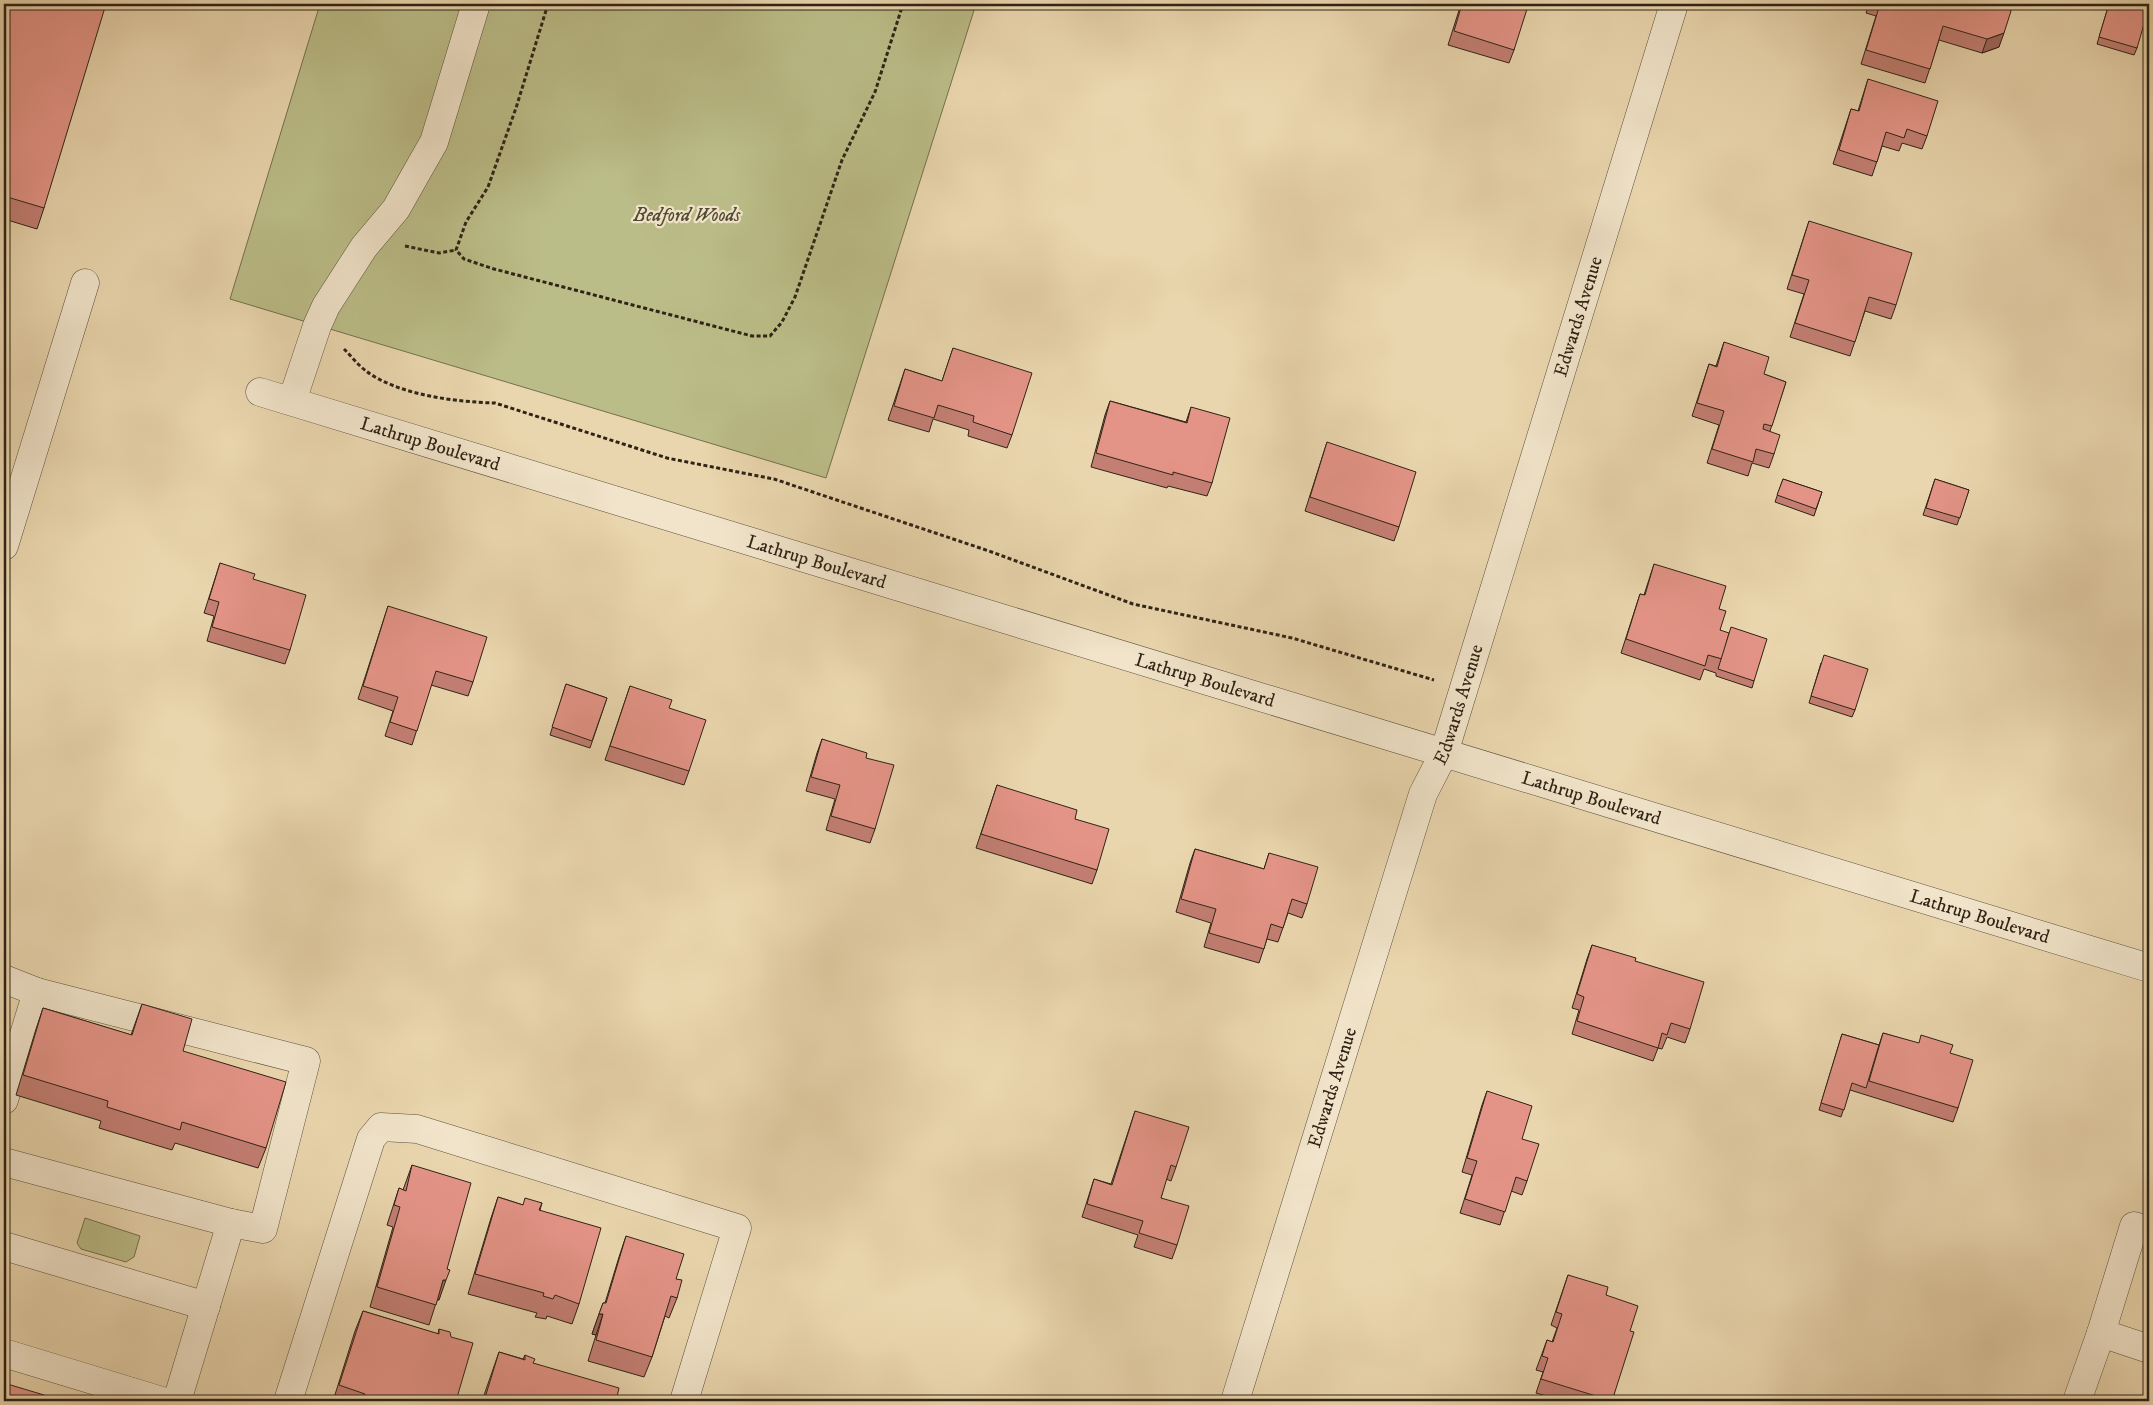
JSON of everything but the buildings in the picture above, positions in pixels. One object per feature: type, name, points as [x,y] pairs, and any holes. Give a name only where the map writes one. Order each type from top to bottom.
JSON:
[{"type":"street","points":[[292,401],[316,326],[326,306],[373,237],[396,209],[434,142],[476,4]]},
{"type":"street","name":"Edwards Avenue","points":[[1235,1401],[1423,794],[1444,753],[1674,4]]},
{"type":"street","points":[[4,546],[86,283]]},
{"type":"street","name":"Lathrup Boulevard","points":[[260,392],[2149,968]]},
{"type":"street","points":[[4,979],[37,992],[306,1061],[263,1229],[231,1223],[4,1162]]},
{"type":"street","points":[[4,1100],[37,992]]},
{"type":"street","points":[[288,1401],[371,1140],[381,1127],[417,1128],[737,1228],[684,1401]]},
{"type":"street","points":[[177,1401],[231,1223]]},
{"type":"street","points":[[2078,1401],[2134,1226],[2149,1231]]},
{"type":"street","points":[[6,1253],[206,1306]]},
{"type":"street","points":[[2101,1333],[2149,1349]]},
{"type":"street","points":[[4,1353],[162,1401]]},
{"type":"path","points":[[456,250],[466,222],[488,187],[516,108],[548,4]]},
{"type":"path","points":[[456,250],[464,260],[752,336],[770,336],[782,322],[795,297],[842,160],[876,92],[903,4]]},
{"type":"path","points":[[373,237],[420,250],[439,253],[456,250]]},
{"type":"path","points":[[338,344],[366,371],[401,389],[469,402],[495,403],[667,458],[774,479],[989,551],[1133,604],[1292,638],[1436,680]]},
{"type":"green space","name":"Bedford Woods","points":[[320,4],[976,4],[826,478],[230,299]]},
{"type":"green space","points":[[85,1218],[140,1236],[134,1257],[126,1262],[81,1249],[77,1243]]}]
